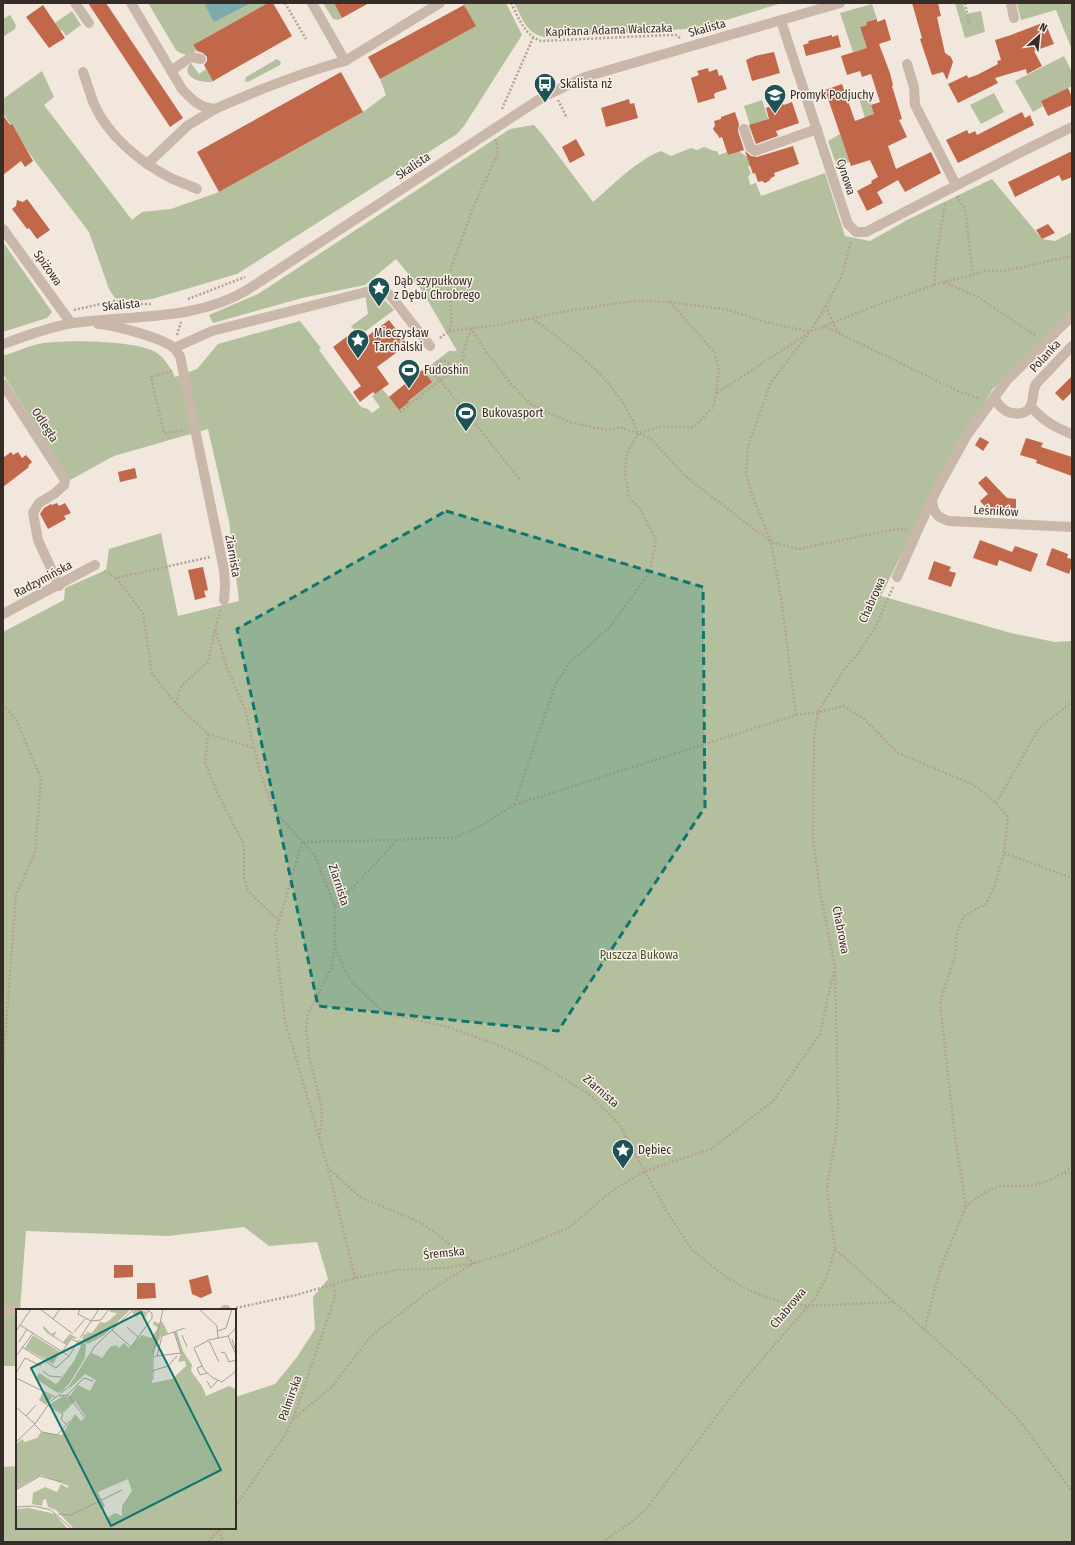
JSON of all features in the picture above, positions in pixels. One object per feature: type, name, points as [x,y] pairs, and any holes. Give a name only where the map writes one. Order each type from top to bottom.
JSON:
[{"type":"street","points":[[75,3],[89,23]]},
{"type":"street","points":[[131,3],[182,89],[190,98],[207,108],[215,109]]},
{"type":"street","points":[[312,3],[345,61]]},
{"type":"street","points":[[147,164],[187,126],[215,109],[309,71],[345,61],[440,3]]},
{"type":"street","name":"Skalista","points":[[3,344],[71,323],[184,312],[204,308],[236,297],[543,97],[584,77],[840,3]]},
{"type":"street","points":[[1011,3],[1014,18]]},
{"type":"street","name":"Cynowa","points":[[781,21],[848,224],[856,232]]},
{"type":"street","points":[[171,71],[191,57],[201,59]]},
{"type":"street","points":[[907,64],[914,86],[915,104],[953,189]]},
{"type":"street","points":[[83,72],[95,105],[111,130],[147,164],[172,179],[197,189]]},
{"type":"street","points":[[856,232],[866,232],[953,189],[1022,151],[1072,127]]},
{"type":"street","points":[[744,129],[750,147],[754,151],[817,130]]},
{"type":"street","name":"Spiżowa","points":[[3,229],[71,323]]},
{"type":"street","points":[[71,323],[88,323],[118,327],[153,338],[174,348],[212,331],[374,290],[384,291],[390,295],[430,346]]},
{"type":"street","name":"Chabrowa","points":[[897,577],[916,532],[967,435],[1007,380],[1072,316]]},
{"type":"street","name":"Polanka","points":[[1031,407],[1035,386],[1072,346]]},
{"type":"street","name":"Ziarnista","points":[[174,348],[180,356],[183,369],[221,555],[225,585],[224,600]]},
{"type":"street","name":"Odległa","points":[[3,384],[64,480],[64,486],[39,503],[34,513],[38,540],[59,586]]},
{"type":"street","points":[[992,400],[1011,412],[1022,413],[1031,407],[1046,422],[1058,429],[1072,434]]},
{"type":"street","name":"Leśników","points":[[932,500],[932,508],[936,514],[948,521],[1072,527]]},
{"type":"street","name":"Radzymińska","points":[[3,614],[59,586],[95,565]]},
{"type":"path","points":[[285,3],[306,39]]},
{"type":"path","name":"Kapitana Adama Walczaka","points":[[511,3],[525,29],[533,38],[541,41],[669,34],[676,35],[680,38]]},
{"type":"path","points":[[965,3],[969,24]]},
{"type":"path","points":[[502,110],[533,38]]},
{"type":"path","points":[[557,98],[567,118]]},
{"type":"path","points":[[449,331],[452,321],[448,283],[451,268],[475,203],[498,153],[498,145],[494,137]]},
{"type":"path","points":[[953,189],[965,209],[973,274]]},
{"type":"path","points":[[934,285],[937,252],[953,189]]},
{"type":"path","points":[[796,715],[782,604],[771,542],[752,495],[746,473],[748,446],[771,382],[810,332],[826,306],[843,273],[850,245],[856,232]]},
{"type":"path","points":[[717,393],[810,332],[882,303],[934,285],[973,274],[985,272],[1004,272],[1067,257],[1072,258]]},
{"type":"path","points":[[182,300],[240,280],[246,276]]},
{"type":"path","points":[[944,282],[978,297],[1046,343]]},
{"type":"path","points":[[64,313],[114,301],[141,304],[155,303]]},
{"type":"path","points":[[440,338],[449,331],[572,310],[634,302],[670,302],[729,310],[765,322],[810,332]]},
{"type":"path","points":[[514,805],[556,683],[571,661],[609,628],[650,572],[656,540],[640,509],[628,498],[625,473],[627,453],[638,434],[659,427],[694,427],[714,406],[719,370],[715,354],[670,302]]},
{"type":"path","points":[[826,306],[841,335]]},
{"type":"path","points":[[532,318],[571,347],[609,383],[632,417],[638,434]]},
{"type":"path","points":[[824,326],[958,391],[992,400]]},
{"type":"path","points":[[400,412],[459,365],[463,360],[463,352],[471,328]]},
{"type":"path","points":[[471,328],[487,353],[511,384],[531,404],[569,422],[606,430],[620,427],[650,438],[685,476],[771,542],[798,548],[896,529],[916,532]]},
{"type":"path","points":[[435,375],[436,363],[443,360],[450,365],[448,375]]},
{"type":"path","points":[[427,367],[440,380],[521,482]]},
{"type":"path","points":[[183,369],[151,377],[164,432],[195,428]]},
{"type":"path","points":[[116,578],[221,555]]},
{"type":"path","points":[[95,565],[116,578],[143,614],[152,673],[175,703],[208,734],[254,748]]},
{"type":"path","name":"Chabrowa","points":[[602,1542],[645,1510],[741,1384],[815,1298],[827,1276],[835,1249],[827,1188],[835,1141],[838,1104],[835,967],[820,891],[813,839],[814,737],[818,712],[844,671],[875,628],[897,577]]},
{"type":"path","points":[[175,703],[182,685],[208,662],[215,628],[224,600]]},
{"type":"path","name":"Ziarnista","points":[[215,628],[227,668],[245,709],[260,773],[274,810],[315,856],[335,907],[335,945],[346,971],[354,984],[380,1009],[389,1014],[448,1027],[504,1047],[589,1094],[618,1124],[666,1210],[684,1240],[692,1250],[726,1277],[746,1289],[787,1303],[808,1306],[894,1302]]},
{"type":"path","points":[[996,803],[1039,728],[1072,702]]},
{"type":"path","points":[[3,705],[17,721],[42,779],[35,853],[16,895],[3,1065]]},
{"type":"path","points":[[355,1278],[328,1168],[285,1021],[275,935],[302,842],[454,838],[484,824],[514,805],[796,715],[844,706],[864,719],[898,753],[974,785],[996,803],[1008,818],[1004,853],[995,885],[986,904],[964,916],[957,932],[955,956],[940,1002],[955,1137],[966,1206],[941,1267],[924,1330]]},
{"type":"path","points":[[208,734],[205,762],[218,794],[244,845],[244,878],[248,891],[279,921]]},
{"type":"path","points":[[335,907],[396,840]]},
{"type":"path","points":[[1004,853],[1072,878]]},
{"type":"path","points":[[319,1140],[322,1119],[321,1105],[309,1056],[306,1029],[308,1014],[331,968],[335,945]]},
{"type":"path","name":"Śremska","points":[[230,1309],[296,1295],[355,1278],[396,1270],[446,1268],[474,1263],[505,1254],[570,1227],[608,1194],[645,1172],[711,1149],[773,1101],[820,1034],[835,967]]},
{"type":"path","points":[[1065,1174],[1072,1166]]},
{"type":"path","points":[[293,1419],[332,1388],[371,1336],[432,1289],[474,1263],[422,1223],[360,1197],[328,1168]]},
{"type":"path","points":[[966,1206],[996,1187],[1008,1185],[1035,1185],[1072,1172]]},
{"type":"path","points":[[835,1249],[966,1367],[1021,1422],[1072,1492]]},
{"type":"path","name":"Palmirska","points":[[236,1506],[285,1435],[293,1419],[335,1297],[333,1284]]},
{"type":"path","points":[[208,1542],[219,1529]]},
{"type":"path","points":[[219,1529],[223,1542]]},
{"type":"highlighted area","points":[[446,511],[703,587],[705,807],[558,1031],[318,1006],[237,629]]},
{"type":"green space","points":[[148,3],[268,3],[193,45],[196,51],[189,55],[180,53],[176,50]]},
{"type":"green space","points":[[323,3],[334,3],[342,18],[338,20],[333,19]]},
{"type":"green space","points":[[463,3],[506,3],[522,35],[464,126],[457,134],[237,274],[152,299],[138,301],[115,298],[109,289],[89,232],[34,160],[3,113],[3,99],[42,71],[54,97],[44,105],[132,220],[142,212],[171,209],[219,192],[363,112],[386,95],[380,79],[475,26]]},
{"type":"green space","points":[[514,3],[782,3],[700,28],[551,38],[543,37],[531,31],[527,27]]},
{"type":"green space","points":[[955,3],[963,3],[966,14],[981,11],[985,32],[965,38]]},
{"type":"green space","points":[[1017,3],[1072,3],[1072,50],[1056,10],[1021,20]]},
{"type":"green space","points":[[872,4],[877,19],[866,22],[867,25],[860,27],[867,48],[853,52],[840,13]]},
{"type":"green space","points":[[72,11],[81,25],[66,36],[62,30],[60,31],[55,23]]},
{"type":"green space","points":[[10,15],[16,25],[15,29],[3,37],[3,19]]},
{"type":"green space","points":[[1064,56],[1072,72],[1072,86],[1041,101],[1043,106],[1033,112],[1015,81]]},
{"type":"green space","points":[[277,59],[281,62],[280,65],[248,82],[245,81],[246,77]]},
{"type":"green space","points":[[191,63],[199,74],[206,69],[215,81],[199,81],[190,76],[188,68]]},
{"type":"green space","points":[[867,92],[874,114],[865,118],[858,95]]},
{"type":"green space","points":[[994,93],[1004,112],[981,124],[970,105]]},
{"type":"green space","points":[[762,100],[769,122],[751,128],[744,106]]},
{"type":"green space","name":"Puszcza Bukowa","points":[[534,125],[593,202],[634,167],[652,155],[661,151],[671,156],[691,148],[697,150],[704,147],[717,151],[719,155],[727,152],[728,155],[739,151],[751,160],[752,165],[748,167],[751,174],[748,176],[750,185],[756,183],[761,196],[825,173],[845,236],[870,241],[907,220],[992,179],[1042,239],[1055,241],[1072,232],[1072,312],[992,390],[926,504],[881,596],[1011,633],[1055,642],[1072,641],[1072,1542],[3,1542],[3,1467],[16,1466],[16,1529],[236,1529],[236,1397],[275,1384],[297,1357],[315,1329],[313,1297],[328,1279],[317,1242],[269,1246],[244,1227],[168,1236],[26,1231],[20,1309],[16,1309],[16,1366],[3,1366],[3,632],[64,600],[65,588],[106,570],[109,549],[161,533],[178,616],[239,601],[229,521],[208,429],[114,456],[70,480],[3,374],[3,356],[34,345],[49,342],[81,341],[134,345],[148,349],[160,355],[170,367],[175,377],[197,369],[218,344],[300,321],[321,348],[319,350],[361,407],[368,409],[372,413],[380,407],[372,396],[382,389],[389,397],[449,351],[457,351],[421,289],[396,259],[365,285],[302,298],[213,323],[209,315],[258,294],[510,129]]},
{"type":"green space","points":[[840,134],[850,162],[837,167],[828,141]]},
{"type":"green space","points":[[3,242],[52,312],[47,318],[3,332]]},
{"type":"green space","points":[[365,294],[374,295],[381,298],[394,310],[359,336],[351,326],[368,314]]},
{"type":"water","points":[[204,3],[251,3],[214,22]]},
{"type":"building","points":[[88,3],[106,3],[183,118],[170,127]]},
{"type":"building","points":[[268,3],[273,3],[292,36],[213,81],[204,65],[207,61],[207,57],[203,53],[197,51],[193,45]]},
{"type":"building","points":[[334,3],[369,3],[342,18]]},
{"type":"building","points":[[912,3],[938,3],[941,16],[937,17],[945,53],[951,57],[953,62],[947,80],[943,72],[932,75],[920,39],[922,38]]},
{"type":"building","points":[[43,5],[65,38],[49,48],[26,17]]},
{"type":"building","points":[[464,5],[476,26],[380,79],[368,57]]},
{"type":"building","points":[[877,19],[877,22],[885,19],[891,40],[879,44],[890,73],[892,86],[902,119],[899,120],[907,137],[888,146],[896,169],[931,152],[941,173],[905,192],[898,180],[877,192],[883,203],[867,211],[857,191],[872,183],[871,181],[878,177],[870,160],[851,166],[825,90],[842,84],[855,121],[874,114],[871,105],[880,102],[871,74],[862,77],[860,71],[847,75],[841,56],[867,48],[860,27],[867,25],[866,22]]},
{"type":"building","points":[[1045,22],[1054,44],[1034,51],[1042,66],[1027,74],[1026,69],[995,78],[998,83],[958,103],[948,84],[967,75],[968,78],[977,75],[998,64],[997,61],[1001,60],[995,40]]},
{"type":"building","points":[[832,35],[832,37],[838,35],[841,47],[806,56],[803,45],[809,43],[808,41]]},
{"type":"building","points":[[774,52],[780,73],[752,81],[746,60],[755,56]]},
{"type":"building","points":[[708,68],[709,72],[717,69],[719,76],[722,75],[727,89],[715,93],[715,98],[698,103],[691,78],[699,75],[697,71]]},
{"type":"building","points":[[341,72],[363,112],[219,192],[197,152]]},
{"type":"building","points":[[1068,88],[1072,97],[1072,105],[1048,116],[1041,101]]},
{"type":"building","points":[[629,99],[630,104],[634,103],[638,118],[606,127],[601,108]]},
{"type":"building","points":[[781,102],[784,105],[792,102],[799,123],[776,131],[778,136],[756,144],[749,125],[769,119],[766,108]]},
{"type":"building","points":[[735,112],[739,124],[738,131],[744,150],[728,155],[722,137],[719,138],[713,129],[715,125],[714,121]]},
{"type":"building","points":[[1022,112],[1025,118],[1030,115],[1034,125],[958,163],[946,140],[967,130],[969,134],[975,131],[977,135]]},
{"type":"building","points":[[3,115],[10,125],[12,124],[33,161],[25,167],[21,161],[3,175]]},
{"type":"building","points":[[576,139],[585,155],[570,163],[562,147]]},
{"type":"building","points":[[793,146],[799,164],[774,173],[775,176],[765,183],[762,181],[758,182],[755,173],[753,174],[745,151],[751,156],[757,157]]},
{"type":"building","points":[[1072,151],[1072,177],[1062,181],[1059,175],[1015,197],[1008,182]]},
{"type":"building","points":[[27,199],[50,230],[37,239],[29,228],[27,229],[12,209],[16,206],[17,200],[23,202]]},
{"type":"building","points":[[1048,224],[1055,233],[1042,239],[1036,230]]},
{"type":"building","points":[[389,320],[408,345],[398,340],[404,347],[377,367],[389,384],[375,394],[373,392],[360,402],[353,392],[361,386],[333,347],[353,332],[361,341]]},
{"type":"building","points":[[422,370],[432,382],[399,410],[389,397]]},
{"type":"building","points":[[1072,376],[1072,392],[1063,401],[1055,393]]},
{"type":"building","points":[[980,437],[989,442],[983,451],[975,445]]},
{"type":"building","points":[[1026,438],[1043,443],[1041,447],[1072,457],[1072,476],[1036,463],[1037,460],[1020,455]]},
{"type":"building","points":[[11,452],[13,455],[18,452],[22,458],[26,455],[32,462],[28,466],[29,467],[3,487],[3,458]]},
{"type":"building","points":[[135,468],[137,478],[120,482],[118,472]]},
{"type":"building","points":[[986,476],[1007,498],[1016,499],[1016,510],[988,510],[980,501],[988,494],[978,483]]},
{"type":"building","points":[[57,503],[59,506],[65,503],[71,513],[64,516],[66,519],[48,529],[40,514],[44,508],[51,504]]},
{"type":"building","points":[[980,540],[1012,552],[1015,546],[1038,554],[1031,572],[999,560],[997,566],[973,558]]},
{"type":"building","points":[[1052,548],[1068,554],[1067,558],[1072,559],[1072,566],[1069,574],[1046,565]]},
{"type":"building","points":[[934,561],[951,567],[949,571],[956,573],[951,587],[928,579]]},
{"type":"building","points":[[203,567],[208,590],[204,591],[206,597],[195,600],[188,570]]},
{"type":"building","points":[[114,1265],[133,1265],[133,1277],[114,1278]]},
{"type":"building","points":[[208,1275],[212,1293],[201,1298],[192,1294],[189,1280]]},
{"type":"building","points":[[137,1283],[155,1283],[156,1298],[137,1299]]},
{"type":"place","name":"Skalista nż","points":[[545,104]]},
{"type":"place","name":"Promyk Podjuchy","points":[[775,114]]},
{"type":"place","name":"Dąb szypułkowy z Dębu Chrobrego","points":[[379,308]]},
{"type":"place","name":"Mieczysław Tarchalski","points":[[358,360]]},
{"type":"place","name":"Fudoshin","points":[[409,390]]},
{"type":"place","name":"Bukovasport","points":[[466,432]]},
{"type":"place","name":"Dębiec","points":[[623,1170]]}]
